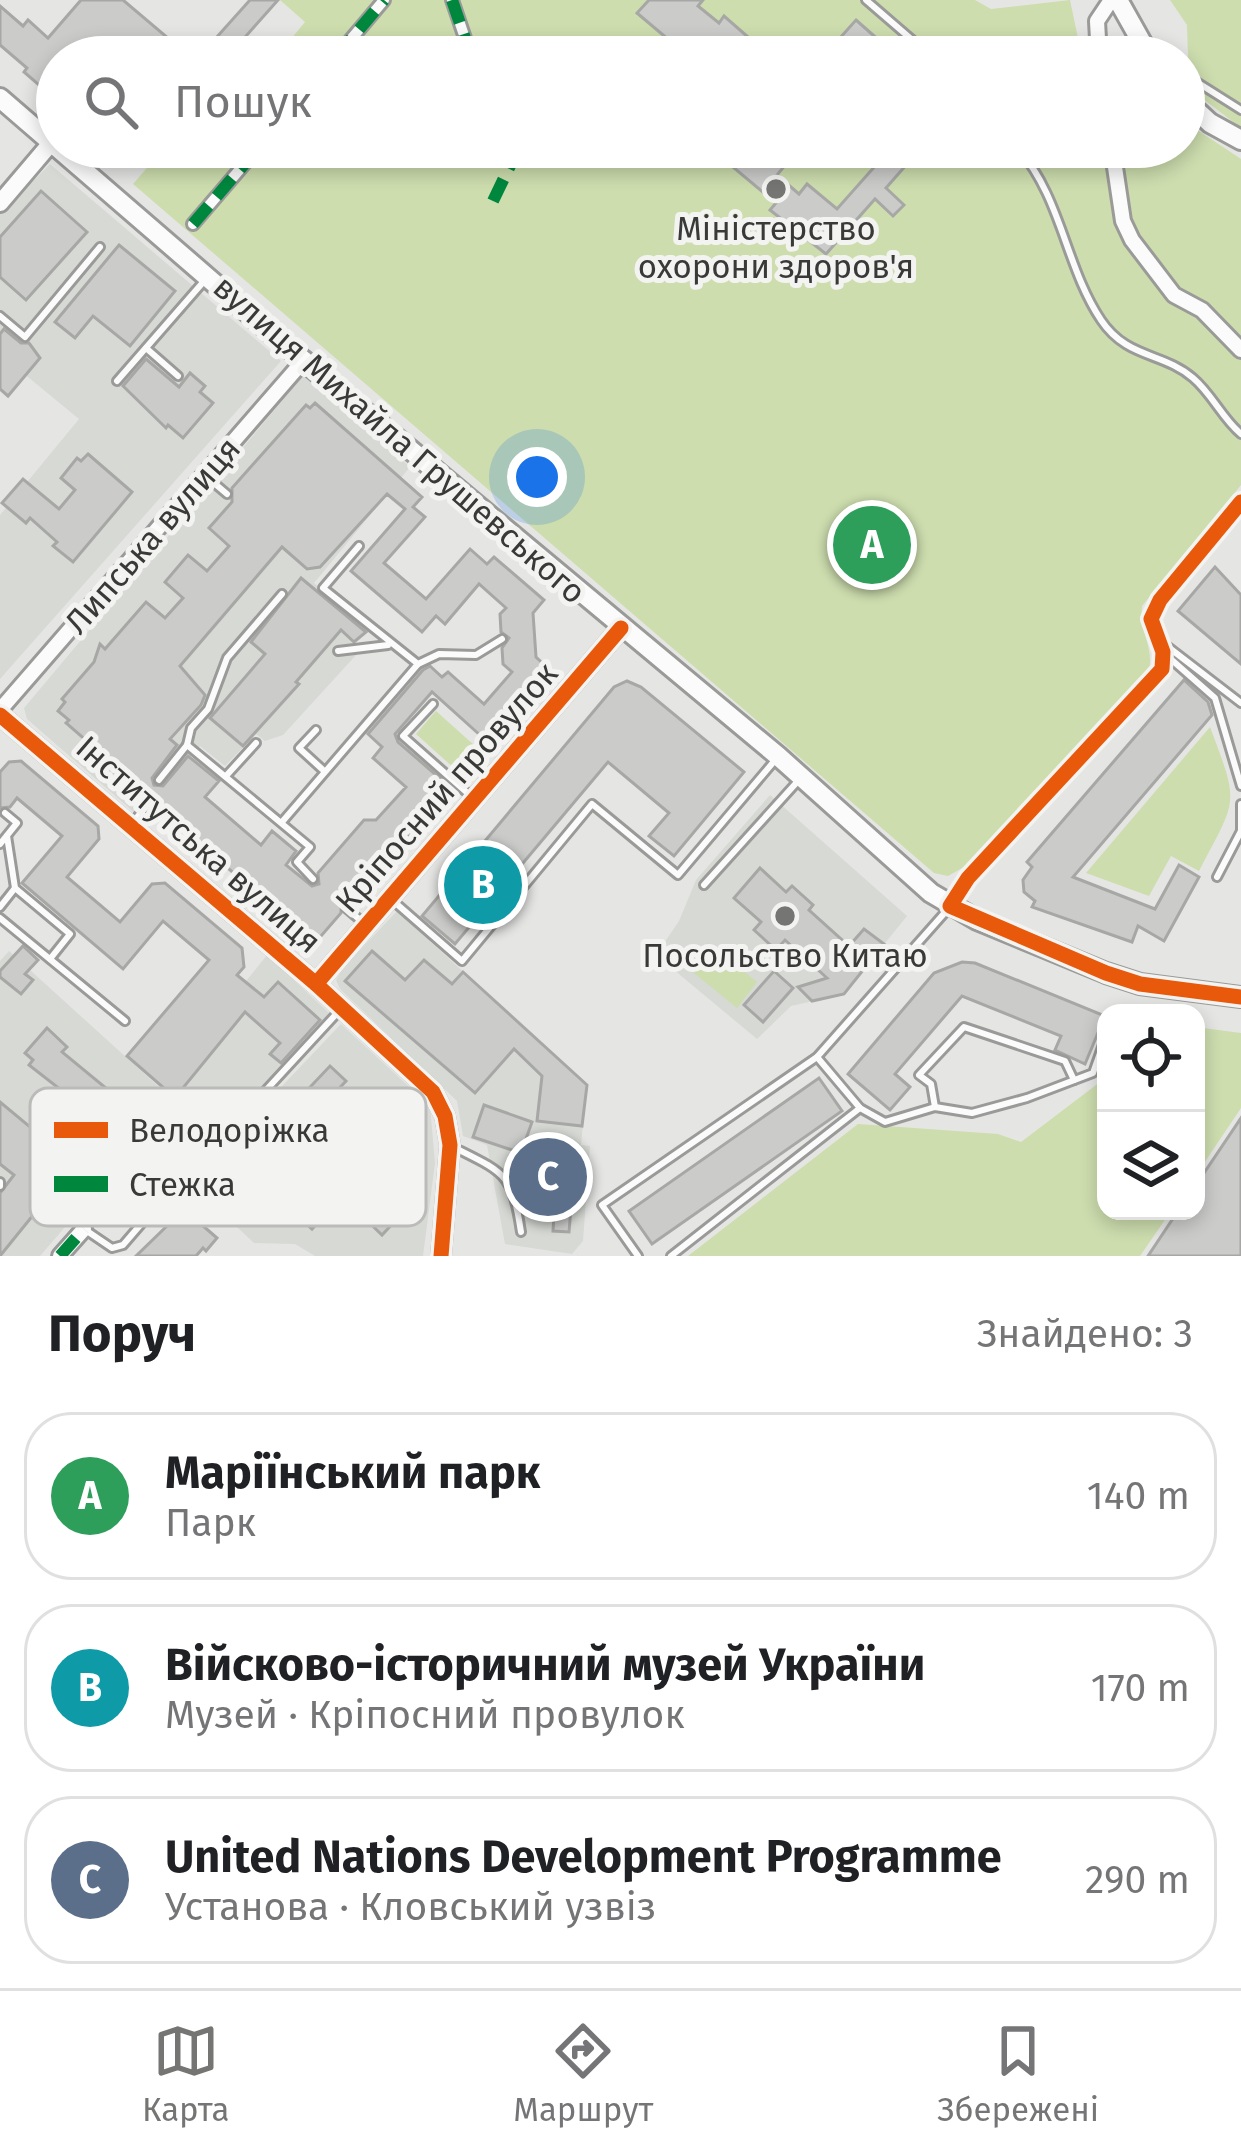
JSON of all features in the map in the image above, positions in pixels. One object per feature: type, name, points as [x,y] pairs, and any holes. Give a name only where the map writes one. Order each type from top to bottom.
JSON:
[{"type":"main road","points":[[1114,0],[1137,36]]},
{"type":"main road","name":"вулиця Михайла Грушевського","points":[[0,98],[36,129]]},
{"type":"main road","points":[[1205,118],[1241,140]]},
{"type":"main road","name":"вулиця Михайла Грушевського","points":[[81,168],[778,756],[931,893],[950,906],[1106,973],[1141,984],[1241,997]]},
{"type":"street","points":[[354,36],[384,0]]},
{"type":"street","points":[[452,0],[464,36]]},
{"type":"street","points":[[1098,36],[1097,21],[1114,0]]},
{"type":"street","points":[[0,202],[36,160]]},
{"type":"street","points":[[193,224],[241,168]]},
{"type":"street","points":[[1115,168],[1132,240],[1174,295],[1202,310],[1241,350]]},
{"type":"street","name":"Липська вулиця","points":[[3,722],[305,359]]},
{"type":"street","points":[[950,906],[968,878],[1162,669],[1151,619],[1160,600],[1241,502]]},
{"type":"street","name":"Кріпосний провулок","points":[[316,984],[621,628]]},
{"type":"street","name":"Інститутська вулиця","points":[[3,722],[131,824],[433,1092],[449,1137]]},
{"type":"street","points":[[441,1256],[449,1137]]},
{"type":"street","points":[[60,1256],[84,1228]]},
{"type":"lane","points":[[866,0],[908,36]]},
{"type":"lane","points":[[1205,87],[1241,110]]},
{"type":"lane","points":[[1030,168],[1058,212],[1081,283],[1108,331],[1136,352],[1191,375],[1241,434]]},
{"type":"lane","points":[[0,316],[25,337],[100,247]]},
{"type":"lane","points":[[117,381],[208,276]]},
{"type":"lane","points":[[146,348],[178,376]]},
{"type":"lane","points":[[205,475],[227,494]]},
{"type":"lane","points":[[359,546],[323,588],[418,664]]},
{"type":"lane","points":[[159,780],[188,745],[191,728],[208,710],[227,658],[282,594]]},
{"type":"lane","points":[[282,822],[418,664],[440,653],[476,655],[502,639]]},
{"type":"lane","points":[[338,650],[390,644]]},
{"type":"lane","points":[[1159,645],[1241,703]]},
{"type":"lane","points":[[1159,645],[1215,698],[1241,786]]},
{"type":"lane","points":[[433,704],[404,736],[474,799]]},
{"type":"lane","points":[[316,730],[299,748],[323,770]]},
{"type":"lane","points":[[226,776],[256,743]]},
{"type":"lane","points":[[188,745],[310,847],[297,862],[313,879]]},
{"type":"lane","points":[[390,898],[462,962],[592,804],[678,875],[778,756]]},
{"type":"lane","points":[[704,885],[801,777]]},
{"type":"lane","points":[[131,824],[145,808],[145,797]]},
{"type":"lane","points":[[1217,877],[1241,831],[1241,804]]},
{"type":"lane","points":[[0,844],[17,823],[5,813]]},
{"type":"lane","points":[[7,836],[15,888],[70,934],[50,959]]},
{"type":"lane","points":[[0,907],[15,888]]},
{"type":"lane","points":[[638,1256],[602,1205],[817,1057],[950,906]]},
{"type":"lane","points":[[346,908],[367,926]]},
{"type":"lane","points":[[0,918],[125,1021]]},
{"type":"lane","points":[[268,1088],[341,1008]]},
{"type":"lane","points":[[935,1107],[931,1084],[919,1075],[964,1027],[1065,1061],[1074,1080]]},
{"type":"lane","points":[[817,1057],[860,1108],[885,1122],[935,1107],[972,1113],[1093,1073],[1097,1062]]},
{"type":"lane","points":[[671,1256],[860,1108]]},
{"type":"lane","points":[[449,1137],[506,1177],[516,1197],[521,1232]]},
{"type":"lane","points":[[84,1228],[112,1248],[123,1245],[139,1226]]},
{"type":"shaded area","points":[[46,168],[55,168],[281,361],[0,679],[0,515],[79,419],[0,354],[0,214]]},
{"type":"shaded area","points":[[303,376],[410,467],[314,583],[342,608],[331,621],[355,643],[357,654],[283,735],[265,741],[256,734],[225,766],[200,746],[136,814],[27,719],[24,708]]},
{"type":"shaded area","points":[[770,795],[907,916],[844,994],[791,1006],[757,1039],[656,955],[679,921],[696,880]]},
{"type":"shaded area","points":[[397,911],[587,1085],[581,1145],[590,1146],[583,1241],[572,1254],[505,1244],[487,1145],[463,1136],[457,1101],[340,989],[336,980],[343,968]]},
{"type":"shaded area","points":[[9,951],[160,1088],[30,1088],[30,1226],[66,1226],[40,1256],[0,1256],[0,961]]},
{"type":"shaded area","points":[[267,955],[329,1013],[262,1088],[160,1088]]},
{"type":"shaded area","points":[[341,1024],[410,1088],[280,1088]]},
{"type":"shaded area","points":[[426,1102],[430,1106],[435,1163],[423,1256],[315,1256],[295,1244],[254,1243],[236,1226],[426,1226]]},
{"type":"green space","points":[[280,0],[975,0],[991,9],[1070,0],[1078,36],[293,36],[305,22]]},
{"type":"green space","points":[[1170,0],[1241,0],[1241,128],[1205,100],[1205,36],[1187,36],[1187,25]]},
{"type":"green space","points":[[1205,135],[1241,159],[1241,485],[1142,606],[1149,670],[964,867],[948,876],[934,873],[133,184],[147,168],[1205,168]]},
{"type":"green space","points":[[436,711],[484,754],[464,777],[416,734]]},
{"type":"green space","points":[[1210,727],[1230,801],[1199,871],[1171,856],[1149,896],[1086,873]]},
{"type":"green space","points":[[708,943],[757,982],[737,1008],[688,968]]},
{"type":"green space","points":[[1205,1028],[1241,1033],[1241,1108],[1205,1162]]},
{"type":"green space","points":[[1097,1084],[1097,1220],[1165,1220],[1140,1256],[688,1256],[858,1124],[998,1134],[1021,1142]]},
{"type":"building","points":[[81,0],[123,0],[165,36],[50,36]]},
{"type":"building","points":[[250,0],[278,0],[246,36],[218,36]]},
{"type":"building","points":[[649,0],[703,0],[698,6],[719,23],[724,16],[747,36],[664,36],[637,13]]},
{"type":"building","points":[[0,6],[23,26],[28,20],[46,36],[36,36],[36,82],[0,45]]},
{"type":"building","points":[[856,20],[874,36],[842,36]]},
{"type":"building","points":[[734,168],[783,168],[777,175],[799,194],[807,184],[837,209],[873,168],[904,168],[886,188],[904,205],[893,216],[875,199],[826,254],[770,210],[776,203]]},
{"type":"building","points":[[41,191],[87,232],[26,300],[0,277],[0,237]]},
{"type":"building","points":[[119,245],[175,291],[130,346],[93,316],[75,338],[55,322]]},
{"type":"building","points":[[4,329],[21,343],[29,343],[40,358],[8,396],[0,389],[0,334]]},
{"type":"building","points":[[146,359],[179,387],[190,373],[205,386],[200,392],[213,403],[183,438],[123,386]]},
{"type":"building","points":[[315,403],[422,497],[413,507],[425,517],[384,563],[426,599],[470,549],[487,564],[494,557],[544,600],[533,613],[536,657],[552,672],[498,732],[490,726],[481,736],[432,692],[395,734],[398,742],[443,781],[431,795],[439,802],[350,902],[341,902],[341,913],[315,943],[152,803],[150,791],[138,793],[114,772],[118,768],[58,711],[65,702],[62,699],[94,662],[100,644],[105,649],[146,602],[165,618],[183,598],[165,582],[188,555],[207,571],[229,546],[209,528],[232,502],[232,488],[306,405],[310,408]],"holes":[[[387,494],[405,509],[351,571],[422,632],[436,616],[445,624],[479,584],[506,608],[500,614],[501,632],[509,638],[502,648],[503,664],[512,672],[484,704],[448,672],[442,677],[430,666],[423,670],[368,734],[382,747],[373,758],[406,787],[376,820],[364,820],[318,873],[319,884],[312,886],[286,865],[296,851],[272,831],[261,845],[205,797],[219,781],[188,756],[163,786],[154,785],[152,778],[177,745],[170,739],[205,695],[180,666],[282,547],[307,569],[320,567]]]},
{"type":"building","points":[[88,454],[132,492],[73,562],[30,518],[26,523],[2,503],[23,479],[59,509],[75,490],[61,478],[77,458],[81,461]]},
{"type":"building","points":[[1215,567],[1241,595],[1241,664],[1178,611]]},
{"type":"building","points":[[301,578],[366,632],[354,642],[341,630],[243,746],[210,718],[265,654],[251,642]]},
{"type":"building","points":[[1184,680],[1208,702],[1212,715],[1073,877],[1155,909],[1179,865],[1199,877],[1164,941],[1138,926],[1132,942],[1032,907],[1035,901],[1024,892],[1023,880],[1032,867],[1027,862]]},
{"type":"building","points":[[627,681],[641,687],[744,772],[674,856],[649,836],[669,813],[608,762],[455,944],[422,916],[614,687]]},
{"type":"building","points":[[21,761],[98,826],[99,839],[67,877],[120,922],[152,884],[165,883],[242,948],[244,967],[237,975],[264,997],[278,982],[320,1020],[281,1063],[270,1054],[280,1043],[245,1012],[183,1088],[164,1088],[127,1056],[209,960],[163,921],[123,969],[22,883],[62,836],[17,798],[10,807],[0,808],[0,772],[9,762]]},
{"type":"building","name":"Посольство Китаю","points":[[760,868],[786,892],[792,886],[813,905],[809,910],[849,946],[864,929],[884,944],[844,994],[812,1001],[798,987],[827,978],[785,940],[776,950],[754,930],[761,922],[734,898]]},
{"type":"building","points":[[23,946],[38,960],[25,974],[33,980],[21,994],[0,977],[0,971]]},
{"type":"building","points":[[372,951],[405,980],[424,960],[452,984],[463,972],[587,1085],[582,1126],[537,1121],[542,1076],[514,1049],[475,1093],[345,981]]},
{"type":"building","points":[[962,962],[975,963],[1097,1013],[1097,1035],[1085,1064],[1055,1050],[1061,1036],[962,996],[895,1074],[910,1087],[890,1110],[848,1074],[934,973]]},
{"type":"building","points":[[774,971],[793,988],[763,1022],[744,1005]]},
{"type":"building","points":[[47,1028],[67,1047],[62,1052],[106,1088],[58,1088],[29,1065],[33,1060],[25,1053]]},
{"type":"building","points":[[330,1066],[346,1081],[339,1088],[309,1088]]},
{"type":"building","points":[[819,1078],[842,1111],[652,1244],[629,1211]]},
{"type":"building","points":[[0,1102],[30,1127],[30,1219],[0,1256],[0,1193],[14,1175],[0,1164]]},
{"type":"building","points":[[484,1105],[532,1122],[521,1153],[473,1137]]},
{"type":"building","points":[[1241,1118],[1241,1256],[1148,1256],[1172,1220],[1205,1220],[1205,1172]]},
{"type":"building","points":[[524,1155],[575,1160],[569,1232],[553,1231],[555,1197],[521,1194]]},
{"type":"building","points":[[167,1226],[203,1226],[217,1238],[196,1256],[136,1256]]},
{"type":"marked path","points":[[354,36],[384,0]]},
{"type":"marked path","points":[[452,0],[464,36]]},
{"type":"marked path","points":[[193,224],[241,168]]},
{"type":"marked path","points":[[493,201],[509,168]]},
{"type":"marked path","points":[[60,1256],[84,1229]]},
{"type":"cycle path","points":[[1241,502],[1160,600],[1151,619],[1163,652],[1162,669],[968,878],[950,906],[1140,984],[1241,997]]},
{"type":"cycle path","points":[[316,984],[621,628]]},
{"type":"cycle path","points":[[0,715],[316,984],[433,1092],[445,1116],[450,1145],[441,1256]]},
{"type":"place","name":"Міністерство охорони здоров'я","points":[[776,189]]},
{"type":"place","name":"Маріїнський парк","points":[[872,545]]},
{"type":"place","name":"Війсково-історичний музей України","points":[[483,885]]},
{"type":"place","name":"Посольство Китаю","points":[[785,916]]},
{"type":"place","name":"United Nations Development Programme","points":[[548,1177]]}]
